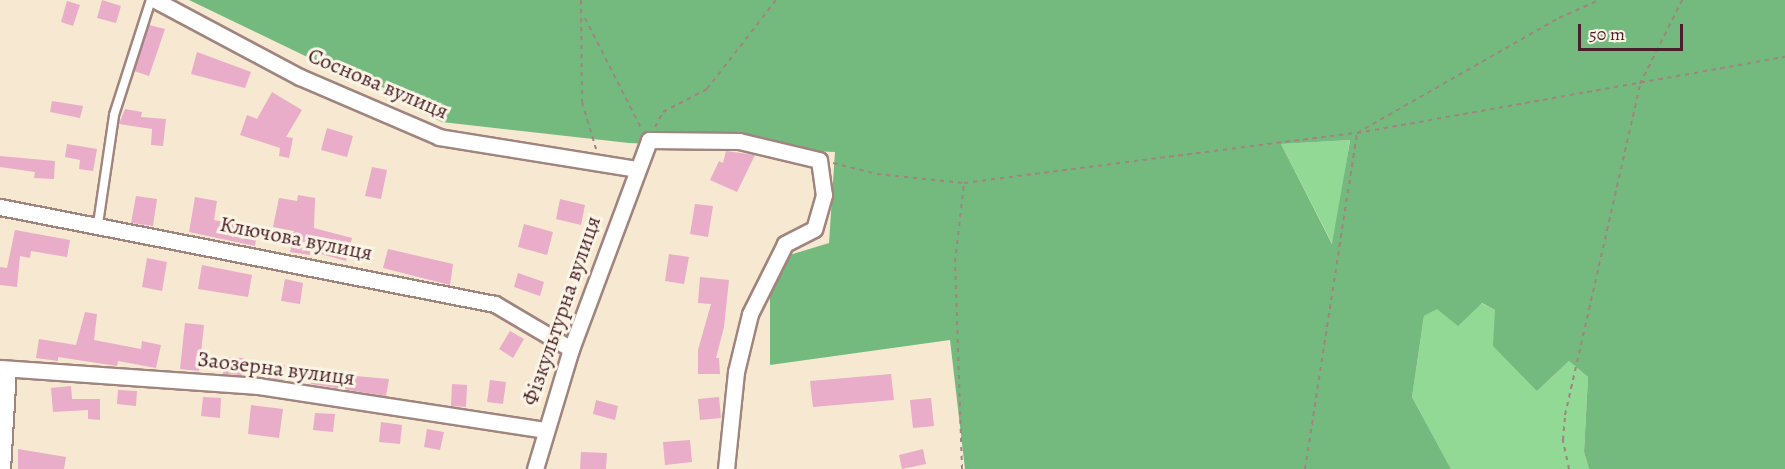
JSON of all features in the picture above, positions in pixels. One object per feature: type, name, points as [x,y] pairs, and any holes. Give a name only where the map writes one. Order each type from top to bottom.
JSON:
[{"type":"street","name":"Соснова вулиця","points":[[153,0],[300,77],[439,137],[636,169]]},
{"type":"street","points":[[649,140],[739,141],[819,160],[824,195],[814,229],[785,244],[750,314],[736,372],[726,469]]},
{"type":"street","name":"Фізкультурна вулиця","points":[[535,469],[544,430],[571,350],[636,169],[649,140]]},
{"type":"street","name":"Ключова вулиця","points":[[0,207],[98,224],[495,304],[571,350]]},
{"type":"street","points":[[2,469],[4,369]]},
{"type":"street","name":"Заозерна вулиця","points":[[4,369],[258,386],[544,430]]},
{"type":"lane","points":[[98,224],[114,115],[153,0]]},
{"type":"path","points":[[581,0],[584,15],[582,102],[600,163]]},
{"type":"path","points":[[649,140],[663,112],[707,89],[776,0]]},
{"type":"path","points":[[1357,133],[1559,18],[1599,0]]},
{"type":"path","points":[[1569,469],[1563,440],[1565,415],[1640,84],[1682,0]]},
{"type":"path","points":[[584,15],[626,104],[649,140]]},
{"type":"path","points":[[819,160],[877,174],[964,183],[1357,133],[1785,57]]},
{"type":"path","points":[[1305,469],[1357,133]]},
{"type":"path","points":[[962,469],[956,262],[964,183]]},
{"type":"green space","points":[[189,0],[1785,0],[1785,469],[1589,469],[1584,452],[1588,377],[1569,361],[1537,391],[1493,346],[1495,310],[1482,303],[1458,326],[1437,309],[1424,316],[1412,397],[1451,469],[965,469],[950,340],[770,365],[770,261],[829,243],[835,152],[629,143],[442,122]],"holes":[[[1350,140],[1332,244],[1281,144]]]},
{"type":"green space","points":[[1350,140],[1333,245],[1281,144]]},
{"type":"green space","points":[[1481,303],[1495,310],[1537,391],[1569,361],[1588,377],[1584,452],[1589,469],[1451,469],[1412,397],[1424,316],[1436,309]]},
{"type":"building","points":[[102,0],[121,6],[116,23],[97,18]]},
{"type":"building","points":[[67,1],[80,5],[73,26],[61,22]]},
{"type":"building","points":[[149,25],[165,29],[149,76],[134,71]]},
{"type":"building","points":[[197,52],[251,72],[245,88],[191,74]]},
{"type":"building","points":[[272,92],[302,110],[286,137],[293,138],[289,158],[279,156],[280,148],[240,135],[247,115],[257,119]]},
{"type":"building","points":[[52,101],[83,106],[80,118],[50,112]]},
{"type":"building","points":[[125,109],[142,112],[141,117],[166,119],[163,146],[151,145],[152,129],[119,124]]},
{"type":"building","points":[[327,128],[353,136],[347,157],[321,150]]},
{"type":"building","points":[[67,144],[97,149],[93,171],[79,169],[80,160],[65,157]]},
{"type":"building","points":[[726,151],[755,155],[737,192],[710,180],[719,161],[723,163]]},
{"type":"building","points":[[0,156],[55,161],[54,179],[34,178],[35,172],[0,167]]},
{"type":"building","points":[[372,167],[387,170],[381,199],[365,196]]},
{"type":"building","points":[[298,195],[315,198],[314,228],[352,238],[346,261],[310,251],[310,255],[290,252],[294,231],[273,227],[279,198],[297,201]]},
{"type":"building","points":[[136,196],[157,199],[153,226],[131,223]]},
{"type":"building","points":[[195,197],[217,201],[214,220],[258,228],[255,246],[189,232]]},
{"type":"building","points":[[560,199],[585,205],[581,225],[556,219]]},
{"type":"building","points":[[695,204],[713,206],[708,237],[690,234]]},
{"type":"building","points":[[524,224],[553,232],[547,255],[518,247]]},
{"type":"building","points":[[15,230],[70,240],[67,257],[31,251],[30,258],[20,256],[17,287],[0,285],[0,267],[7,268]]},
{"type":"building","points":[[388,249],[453,264],[450,285],[383,268]]},
{"type":"building","points":[[669,254],[689,257],[684,284],[665,281]]},
{"type":"building","points":[[147,258],[167,262],[162,291],[142,287]]},
{"type":"building","points":[[202,265],[252,275],[248,297],[198,289]]},
{"type":"building","points":[[518,273],[544,282],[540,296],[514,287]]},
{"type":"building","points":[[700,277],[729,280],[724,327],[716,358],[719,358],[720,374],[698,374],[698,350],[711,304],[698,303]]},
{"type":"building","points":[[285,279],[303,283],[300,304],[281,301]]},
{"type":"building","points":[[85,312],[97,314],[94,340],[141,349],[142,341],[161,345],[156,368],[118,361],[117,366],[58,357],[58,361],[36,358],[39,339],[76,345]]},
{"type":"building","points":[[185,323],[204,325],[199,371],[180,369]]},
{"type":"building","points":[[510,331],[524,339],[513,358],[499,349]]},
{"type":"building","points":[[225,357],[244,358],[242,375],[223,374]]},
{"type":"building","points":[[271,362],[285,365],[282,380],[268,378]]},
{"type":"building","points":[[312,372],[389,379],[386,396],[311,384]]},
{"type":"building","points":[[891,374],[894,400],[813,407],[810,381]]},
{"type":"building","points":[[490,380],[506,382],[503,404],[487,402]]},
{"type":"building","points":[[452,384],[467,385],[466,407],[451,406]]},
{"type":"building","points":[[71,386],[72,399],[100,399],[100,420],[88,419],[88,410],[53,412],[51,388]]},
{"type":"building","points":[[118,390],[137,391],[136,406],[117,404]]},
{"type":"building","points":[[203,397],[221,398],[220,418],[201,416]]},
{"type":"building","points":[[719,397],[721,418],[700,420],[698,399]]},
{"type":"building","points":[[931,398],[934,426],[913,428],[910,400]]},
{"type":"building","points":[[596,400],[618,406],[615,420],[593,414]]},
{"type":"building","points":[[251,405],[283,409],[279,438],[248,434]]},
{"type":"building","points":[[315,413],[335,414],[333,432],[313,430]]},
{"type":"building","points":[[381,422],[402,425],[400,444],[379,442]]},
{"type":"building","points":[[427,429],[444,432],[440,450],[424,447]]},
{"type":"building","points":[[690,440],[692,462],[665,465],[663,442]]},
{"type":"building","points":[[18,449],[66,457],[64,469],[18,469]]},
{"type":"building","points":[[923,449],[926,464],[902,469],[899,455]]},
{"type":"building","points":[[581,452],[607,453],[606,469],[580,469]]}]
